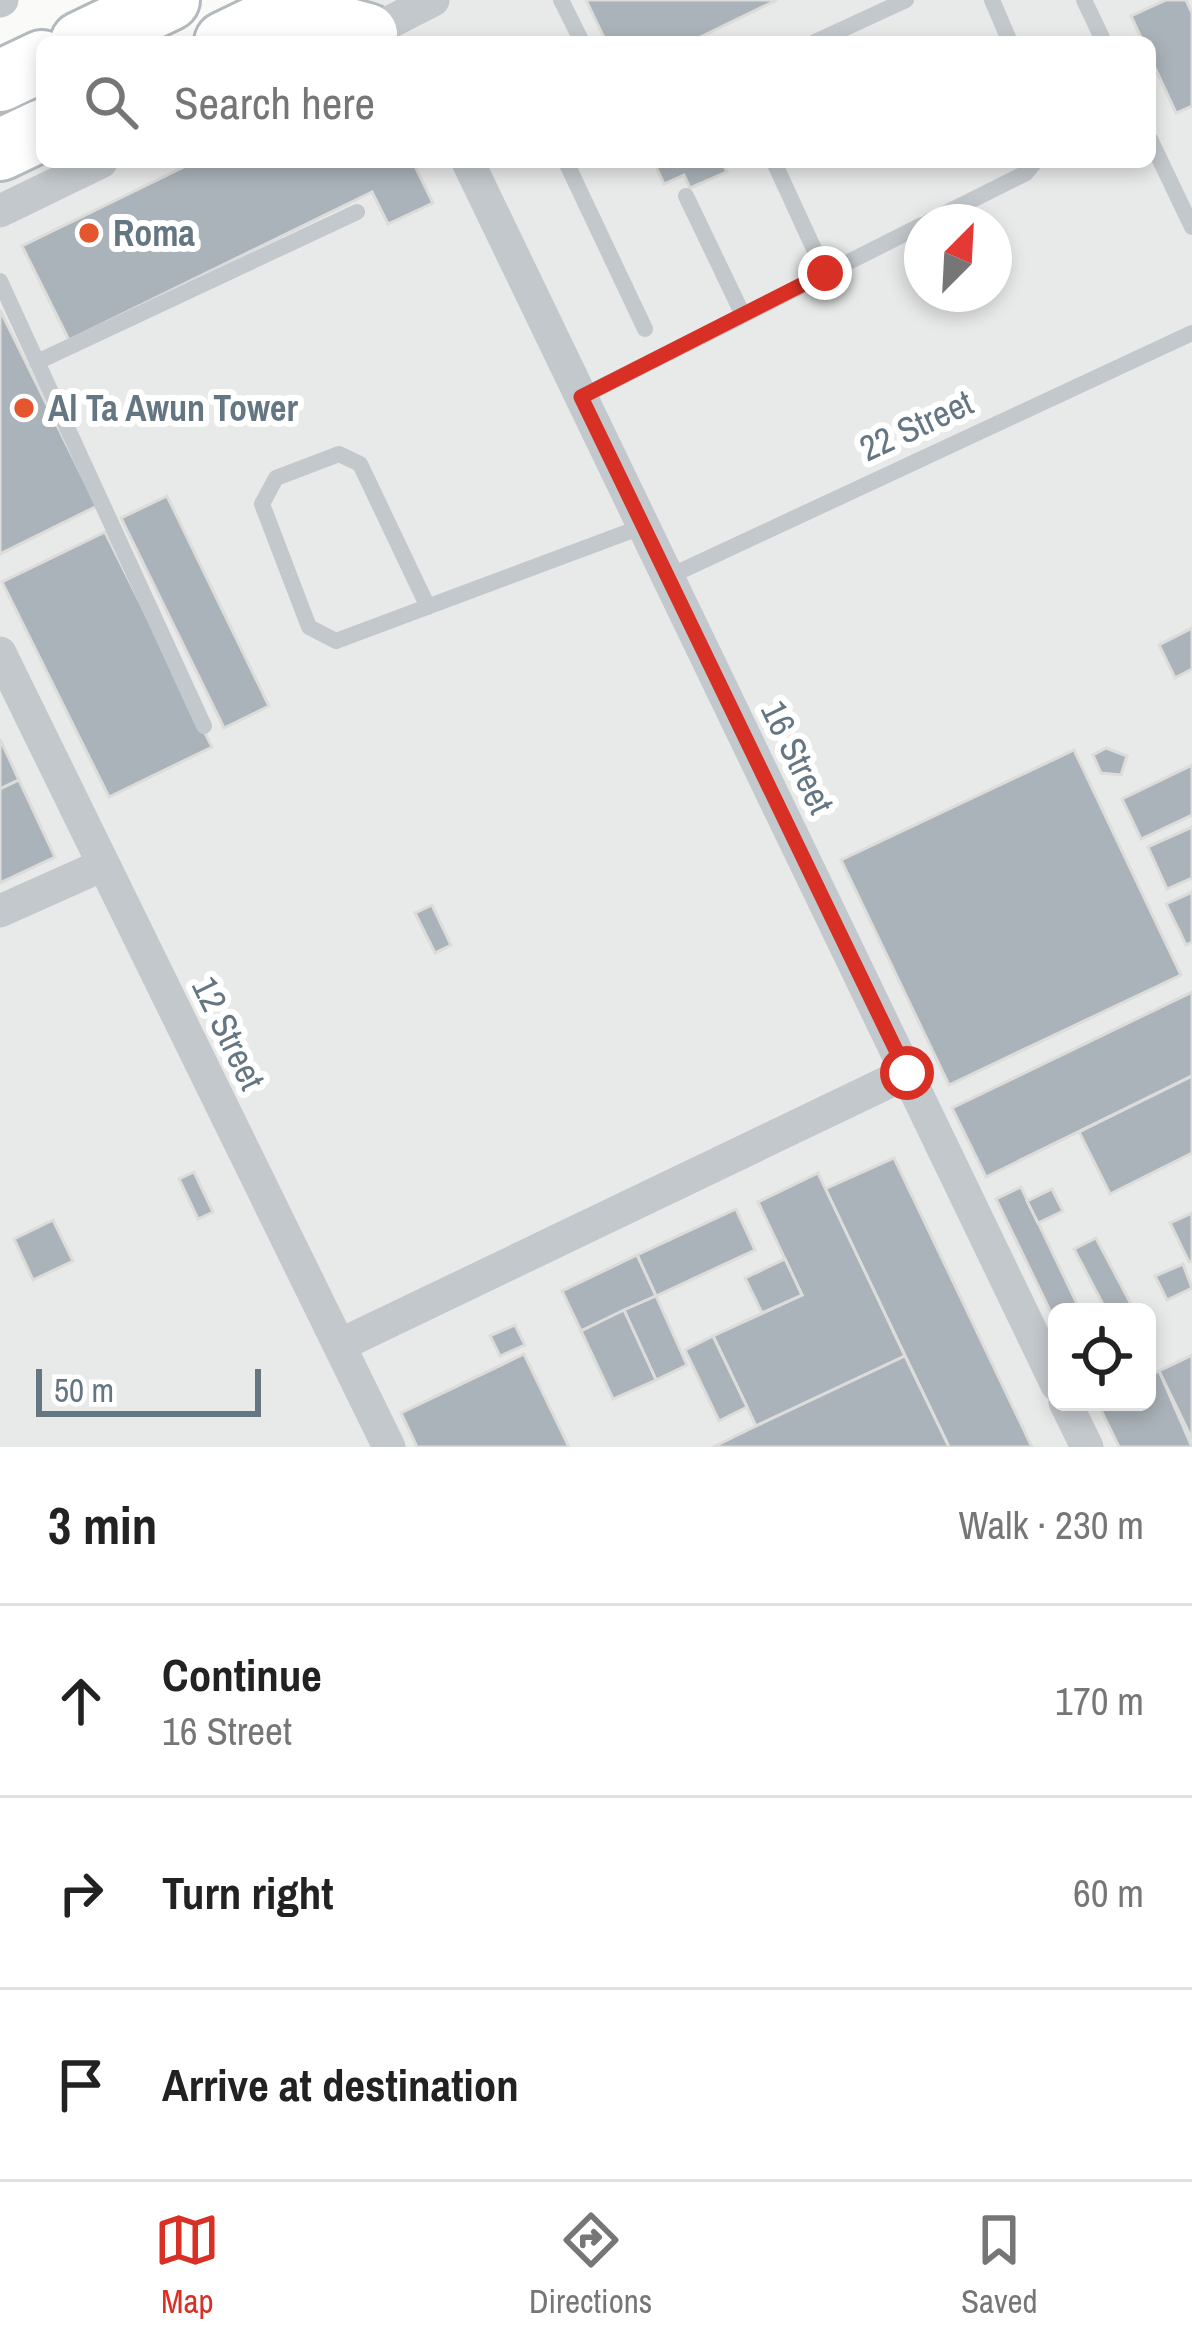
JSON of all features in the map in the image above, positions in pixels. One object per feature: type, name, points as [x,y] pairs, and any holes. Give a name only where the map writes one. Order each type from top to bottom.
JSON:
[{"type":"highway","points":[[94,36],[169,0]]},
{"type":"highway","points":[[238,36],[300,6],[371,36]]},
{"type":"highway","points":[[0,81],[36,64]]},
{"type":"highway","points":[[0,150],[36,133]]},
{"type":"street","points":[[385,36],[427,3]]},
{"type":"street","points":[[385,36],[427,3]]},
{"type":"street","points":[[0,211],[89,168]]},
{"type":"street","name":"16 Street","points":[[471,168],[1048,1366]]},
{"type":"street","name":"12 Street","points":[[0,653],[389,1447]]},
{"type":"street","points":[[0,911],[104,865]]},
{"type":"street","points":[[340,1345],[907,1073]]},
{"type":"street","points":[[1069,1411],[1087,1447]]},
{"type":"lane","points":[[561,0],[579,36]]},
{"type":"lane","points":[[828,36],[906,0]]},
{"type":"lane","points":[[992,0],[1007,36]]},
{"type":"lane","points":[[1084,0],[1101,36]]},
{"type":"lane","points":[[1156,152],[1192,227]]},
{"type":"lane","points":[[569,168],[645,328]]},
{"type":"lane","points":[[777,168],[825,273]]},
{"type":"lane","points":[[965,204],[1030,168]]},
{"type":"lane","points":[[686,196],[743,315]]},
{"type":"lane","points":[[37,362],[357,212]]},
{"type":"lane","points":[[581,397],[904,234]]},
{"type":"lane","points":[[0,281],[204,726]]},
{"type":"lane","name":"22 Street","points":[[668,577],[1192,333]]},
{"type":"lane","points":[[428,607],[360,464],[339,454],[277,478],[262,504],[309,627],[336,641],[428,607],[644,526]]},
{"type":"shaded area","points":[[353,0],[1192,0],[1192,1447],[0,1447],[0,175],[36,164],[36,168],[1156,168],[1156,36],[279,36]]},
{"type":"building","points":[[586,0],[777,0],[702,36],[603,36]]},
{"type":"building","points":[[1166,0],[1186,0],[1192,13],[1192,106],[1176,113],[1156,70],[1156,36],[1140,36],[1131,16]]},
{"type":"building","points":[[182,168],[416,168],[433,203],[388,224],[372,192],[69,340],[22,246]]},
{"type":"building","points":[[657,168],[725,168],[727,172],[690,188],[684,175],[664,184]]},
{"type":"building","name":"Al Ta Awun Tower","points":[[0,310],[97,506],[0,554]]},
{"type":"building","points":[[167,496],[269,706],[224,728],[121,518]]},
{"type":"building","points":[[105,532],[212,747],[109,797],[2,582]]},
{"type":"building","points":[[1192,628],[1192,669],[1175,678],[1159,645]]},
{"type":"building","points":[[0,739],[19,780],[0,789]]},
{"type":"building","points":[[1106,748],[1127,756],[1121,775],[1101,773],[1093,755]]},
{"type":"building","points":[[1074,750],[1181,975],[949,1085],[841,860]]},
{"type":"building","points":[[1192,765],[1192,815],[1141,839],[1122,799]]},
{"type":"building","points":[[19,780],[55,857],[0,883],[0,789]]},
{"type":"building","points":[[1192,827],[1192,878],[1167,889],[1148,847]]},
{"type":"building","points":[[1192,892],[1192,942],[1186,945],[1166,904]]},
{"type":"building","points":[[432,905],[451,945],[435,953],[415,913]]},
{"type":"building","points":[[1192,992],[1192,1076],[986,1177],[952,1108]]},
{"type":"building","points":[[1192,1076],[1192,1153],[1110,1194],[1079,1132]]},
{"type":"building","points":[[894,1158],[1032,1447],[949,1447],[825,1189]]},
{"type":"building","points":[[194,1172],[213,1212],[198,1219],[179,1179]]},
{"type":"building","points":[[818,1173],[905,1356],[756,1426],[713,1336],[802,1295],[758,1202]]},
{"type":"building","points":[[1021,1187],[1077,1303],[1048,1306],[996,1199]]},
{"type":"building","points":[[1052,1189],[1063,1211],[1038,1223],[1027,1201]]},
{"type":"building","points":[[736,1209],[755,1250],[656,1296],[637,1255]]},
{"type":"building","points":[[1192,1213],[1192,1261],[1189,1262],[1170,1223]]},
{"type":"building","points":[[53,1220],[73,1261],[33,1280],[14,1239]]},
{"type":"building","points":[[1096,1238],[1130,1303],[1102,1303],[1074,1249]]},
{"type":"building","points":[[637,1255],[656,1296],[581,1331],[562,1291]]},
{"type":"building","points":[[785,1259],[802,1295],[762,1313],[745,1278]]},
{"type":"building","points":[[1183,1264],[1192,1288],[1167,1300],[1155,1276]]},
{"type":"building","points":[[656,1296],[687,1365],[656,1380],[624,1310]]},
{"type":"building","points":[[624,1310],[656,1380],[613,1399],[581,1331]]},
{"type":"building","points":[[515,1325],[525,1345],[500,1356],[490,1336]]},
{"type":"building","points":[[713,1336],[747,1407],[719,1421],[685,1350]]},
{"type":"building","points":[[524,1354],[569,1447],[417,1447],[401,1413]]},
{"type":"building","points":[[1192,1355],[1192,1439],[1159,1371]]},
{"type":"building","points":[[905,1356],[949,1447],[713,1447],[756,1426]]},
{"type":"building","points":[[1156,1372],[1192,1447],[1119,1447],[1101,1411],[1156,1411]]},
{"type":"place","name":"Roma","points":[[89,233]]},
{"type":"place","name":"Al Ta Awun Tower","points":[[24,408]]},
{"type":"route","points":[[825,273],[581,397],[907,1073]]}]
